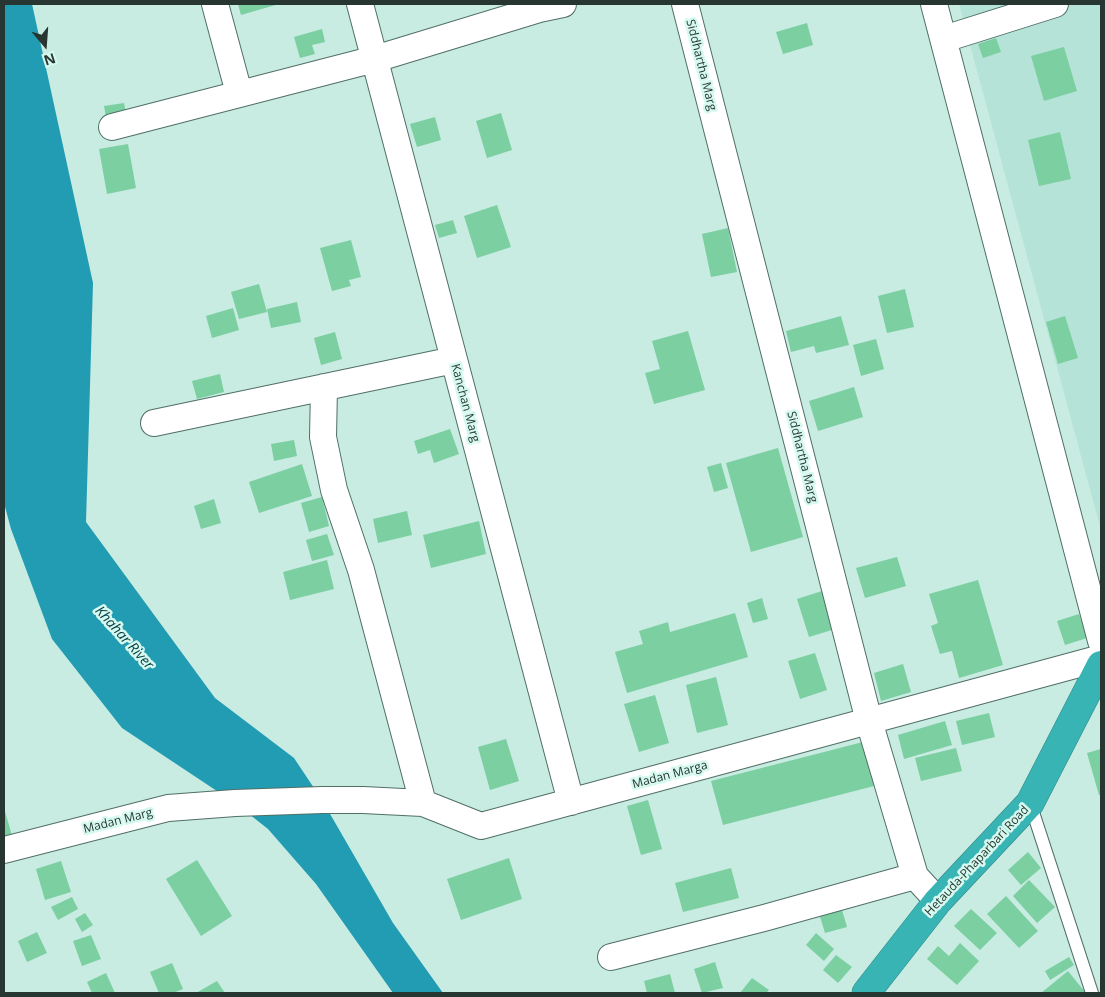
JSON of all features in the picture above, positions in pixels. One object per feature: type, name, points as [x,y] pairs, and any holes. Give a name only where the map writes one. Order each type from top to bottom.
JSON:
[{"type":"highway","name":"Hetauda-Phaparbari Road","points":[[866,993],[938,901],[1030,803],[1101,665]]},
{"type":"street","points":[[215,4],[239,93]]},
{"type":"street","name":"Kanchan Marg","points":[[360,4],[570,802]]},
{"type":"street","name":"Siddhartha Marg","points":[[685,4],[869,721],[915,876],[938,901]]},
{"type":"street","points":[[934,4],[1101,641]]},
{"type":"street","points":[[944,39],[1055,4]]},
{"type":"street","points":[[112,127],[375,58],[546,6]]},
{"type":"street","points":[[154,423],[454,360]]},
{"type":"street","points":[[324,387],[323,436],[334,490],[361,570],[423,803]]},
{"type":"street","name":"Madan Marga","points":[[423,803],[481,826],[1101,658]]},
{"type":"street","name":"Madan Marg","points":[[4,850],[168,808],[322,800],[423,803]]},
{"type":"street","points":[[611,957],[764,918],[915,876]]},
{"type":"lane","points":[[1030,803],[1092,993]]},
{"type":"shaded area","points":[[959,4],[1101,4],[1101,530]]},
{"type":"water","name":"Khahar River","points":[[4,4],[32,4],[93,283],[86,522],[215,698],[294,758],[322,800],[393,923],[443,993],[393,993],[316,884],[268,829],[235,803],[122,728],[52,639],[11,529],[4,503]]},
{"type":"building","points":[[238,4],[279,4],[241,15]]},
{"type":"building","points":[[807,23],[813,45],[783,54],[776,32]]},
{"type":"building","points":[[322,29],[325,42],[312,45],[315,54],[300,58],[294,37]]},
{"type":"building","points":[[996,38],[1001,52],[983,58],[978,44]]},
{"type":"building","points":[[1064,47],[1077,91],[1044,101],[1031,56]]},
{"type":"building","points":[[124,103],[126,113],[106,117],[104,106]]},
{"type":"building","points":[[501,113],[512,150],[487,158],[476,121]]},
{"type":"building","points":[[435,117],[441,140],[417,147],[410,124]]},
{"type":"building","points":[[1060,132],[1071,179],[1039,186],[1028,140]]},
{"type":"building","points":[[128,144],[136,188],[107,194],[99,149]]},
{"type":"building","points":[[497,205],[511,247],[477,258],[464,216]]},
{"type":"building","points":[[453,220],[457,233],[439,238],[435,225]]},
{"type":"building","points":[[728,228],[737,272],[711,277],[702,234]]},
{"type":"building","points":[[351,240],[361,277],[349,280],[351,286],[332,291],[320,248]]},
{"type":"building","points":[[259,284],[267,312],[239,319],[231,292]]},
{"type":"building","points":[[905,289],[914,327],[887,333],[878,296]]},
{"type":"building","points":[[297,302],[301,322],[271,328],[267,309]]},
{"type":"building","points":[[233,308],[239,330],[212,338],[206,316]]},
{"type":"building","points":[[841,316],[849,345],[816,353],[814,346],[791,352],[786,331]]},
{"type":"building","points":[[1065,316],[1078,358],[1058,364],[1046,322]]},
{"type":"building","points":[[688,331],[705,390],[654,404],[645,373],[660,369],[652,341]]},
{"type":"building","points":[[335,332],[342,359],[321,365],[314,338]]},
{"type":"building","points":[[876,339],[884,369],[861,376],[853,345]]},
{"type":"building","points":[[220,374],[224,392],[197,399],[192,381]]},
{"type":"building","points":[[854,387],[863,417],[818,431],[809,401]]},
{"type":"building","points":[[450,429],[459,454],[434,463],[430,450],[418,454],[414,441]]},
{"type":"building","points":[[294,440],[297,456],[274,461],[271,444]]},
{"type":"building","points":[[778,448],[803,537],[751,552],[726,463]]},
{"type":"building","points":[[721,463],[728,488],[714,492],[707,467]]},
{"type":"building","points":[[302,464],[312,496],[259,513],[249,482]]},
{"type":"building","points":[[322,497],[329,526],[309,532],[301,503]]},
{"type":"building","points":[[214,499],[221,523],[201,529],[194,506]]},
{"type":"building","points":[[407,511],[412,535],[378,543],[373,519]]},
{"type":"building","points":[[479,521],[486,554],[431,568],[423,535]]},
{"type":"building","points":[[327,534],[334,555],[312,561],[306,540]]},
{"type":"building","points":[[897,557],[906,586],[865,598],[856,568]]},
{"type":"building","points":[[327,560],[334,589],[290,600],[283,572]]},
{"type":"building","points":[[978,580],[1003,665],[959,678],[952,651],[940,654],[931,626],[938,623],[929,594]]},
{"type":"building","points":[[822,591],[835,629],[809,637],[797,599]]},
{"type":"building","points":[[762,598],[768,619],[753,623],[747,603]]},
{"type":"building","points":[[735,613],[748,657],[627,693],[615,652],[643,644],[639,631],[668,622],[670,632]]},
{"type":"building","points":[[1079,614],[1087,638],[1065,645],[1057,621]]},
{"type":"building","points":[[815,653],[827,690],[800,699],[788,661]]},
{"type":"building","points":[[903,664],[911,692],[881,701],[874,673]]},
{"type":"building","points":[[716,677],[728,725],[697,733],[686,685]]},
{"type":"building","points":[[655,695],[669,743],[639,752],[624,704]]},
{"type":"building","points":[[989,713],[995,737],[962,745],[956,721]]},
{"type":"building","points":[[945,721],[952,745],[904,759],[898,735]]},
{"type":"building","points":[[506,739],[519,781],[490,790],[478,747]]},
{"type":"building","points":[[863,742],[874,786],[723,825],[711,781]]},
{"type":"building","points":[[956,748],[962,771],[921,781],[915,758]]},
{"type":"building","points":[[1101,749],[1101,795],[1099,795],[1087,753]]},
{"type":"building","points":[[648,800],[662,849],[641,855],[627,806]]},
{"type":"building","points":[[4,808],[13,839],[4,848]]},
{"type":"building","points":[[1028,852],[1041,868],[1021,885],[1008,870]]},
{"type":"building","points":[[509,858],[522,899],[461,920],[447,879]]},
{"type":"building","points":[[197,860],[232,916],[201,936],[166,879]]},
{"type":"building","points":[[61,861],[71,892],[45,900],[36,869]]},
{"type":"building","points":[[731,868],[739,898],[683,912],[675,883]]},
{"type":"building","points":[[1029,880],[1055,907],[1037,923],[1013,896]]},
{"type":"building","points":[[1006,896],[1038,931],[1019,948],[987,914]]},
{"type":"building","points":[[72,897],[78,909],[58,920],[51,907]]},
{"type":"building","points":[[840,903],[847,927],[825,933],[818,910]]},
{"type":"building","points":[[971,909],[997,933],[980,950],[954,926]]},
{"type":"building","points":[[85,913],[93,925],[82,932],[75,919]]},
{"type":"building","points":[[37,932],[47,953],[27,962],[18,941]]},
{"type":"building","points":[[816,933],[834,949],[824,961],[806,945]]},
{"type":"building","points":[[91,935],[101,959],[82,966],[73,941]]},
{"type":"building","points":[[960,943],[979,961],[957,985],[927,959],[938,946],[949,956]]},
{"type":"building","points":[[836,955],[852,967],[838,983],[823,970]]},
{"type":"building","points":[[1069,957],[1074,965],[1050,980],[1045,971]]},
{"type":"building","points":[[715,962],[723,988],[702,993],[694,969]]},
{"type":"building","points":[[172,963],[183,989],[173,993],[159,993],[150,972]]},
{"type":"building","points":[[1068,971],[1085,992],[1041,993]]},
{"type":"building","points":[[106,973],[115,993],[92,993],[87,982]]},
{"type":"building","points":[[670,974],[675,993],[647,993],[644,981]]},
{"type":"building","points":[[752,978],[769,990],[766,993],[740,993]]},
{"type":"building","points":[[217,981],[225,993],[196,993]]}]
